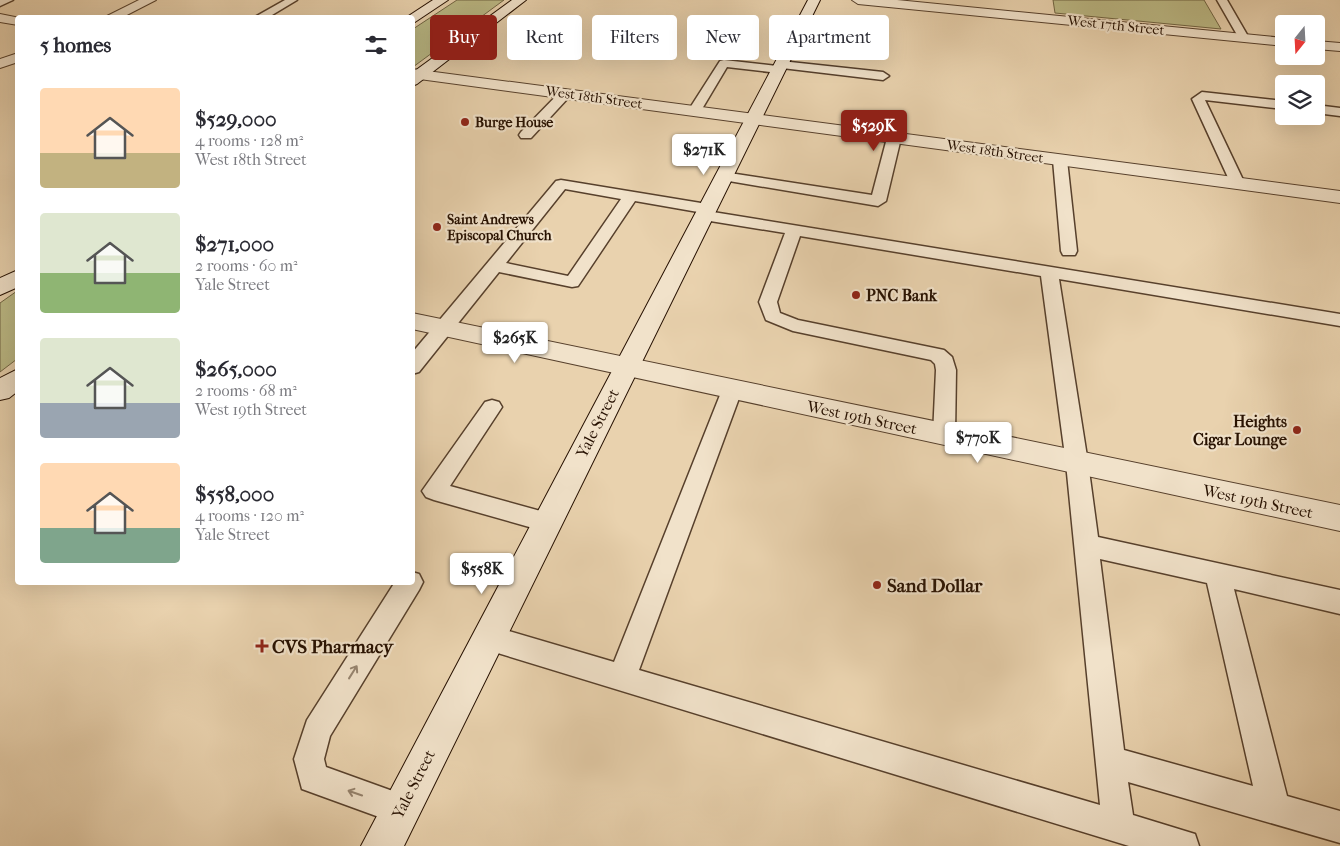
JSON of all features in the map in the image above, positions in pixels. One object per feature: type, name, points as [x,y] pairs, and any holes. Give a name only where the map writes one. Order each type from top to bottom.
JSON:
[{"type":"street","points":[[116,15],[150,0]]},
{"type":"street","points":[[415,18],[442,0]]},
{"type":"street","points":[[416,76],[520,0]]},
{"type":"street","name":"Yale Street","points":[[382,846],[814,0]]},
{"type":"street","name":"West 17th Street","points":[[858,0],[1275,41]]},
{"type":"street","points":[[0,18],[15,20]]},
{"type":"street","points":[[1325,46],[1340,47]]},
{"type":"street","points":[[0,64],[15,58]]},
{"type":"street","name":"West 18th Street","points":[[416,76],[1340,197]]},
{"type":"street","points":[[0,288],[15,279]]},
{"type":"street","name":"West 19th Street","points":[[415,322],[1340,518]]},
{"type":"street","points":[[0,391],[15,380]]},
{"type":"lane","points":[[0,3],[8,0]]},
{"type":"lane","points":[[264,15],[292,0]]},
{"type":"lane","points":[[1222,0],[1244,38]]},
{"type":"lane","points":[[694,111],[724,63],[883,76]]},
{"type":"lane","points":[[526,135],[565,94]]},
{"type":"lane","points":[[1238,184],[1198,99],[1202,96],[1275,104]]},
{"type":"lane","points":[[1325,110],[1340,112]]},
{"type":"lane","points":[[723,176],[878,201],[894,138]]},
{"type":"lane","points":[[1060,160],[1069,251]]},
{"type":"lane","points":[[415,363],[561,184],[631,196],[794,230],[1340,320]]},
{"type":"lane","points":[[494,266],[572,282],[631,196]]},
{"type":"lane","points":[[794,230],[768,302],[772,316],[793,325],[925,351],[936,355],[944,362],[946,370],[944,435]]},
{"type":"lane","points":[[1049,272],[1077,463],[1118,826]]},
{"type":"lane","points":[[622,678],[732,390]]},
{"type":"lane","points":[[492,407],[434,491],[547,522]]},
{"type":"lane","points":[[1086,545],[1340,602]]},
{"type":"lane","points":[[1218,575],[1274,808]]},
{"type":"lane","points":[[400,809],[313,778],[309,759],[317,730],[408,585]]},
{"type":"lane","points":[[488,638],[1118,826],[1175,845]]},
{"type":"lane","points":[[1110,760],[1340,827]]},
{"type":"shaded area","points":[[457,0],[504,0],[484,15],[434,15]]},
{"type":"shaded area","points":[[1053,0],[1204,0],[1221,29],[1055,13]]},
{"type":"shaded area","points":[[430,18],[430,54],[415,66],[415,28]]},
{"type":"shaded area","points":[[15,292],[15,361],[0,372],[0,303]]},
{"type":"place","name":"Burge House","points":[[465,122]]},
{"type":"place","name":"Saint Andrews Episcopal Church","points":[[437,227]]},
{"type":"place","name":"PNC Bank","points":[[856,295]]},
{"type":"place","name":"Heights Cigar Lounge","points":[[1297,430]]},
{"type":"place","name":"Sand Dollar","points":[[877,585]]},
{"type":"place","name":"CVS Pharmacy","points":[[262,646]]}]
